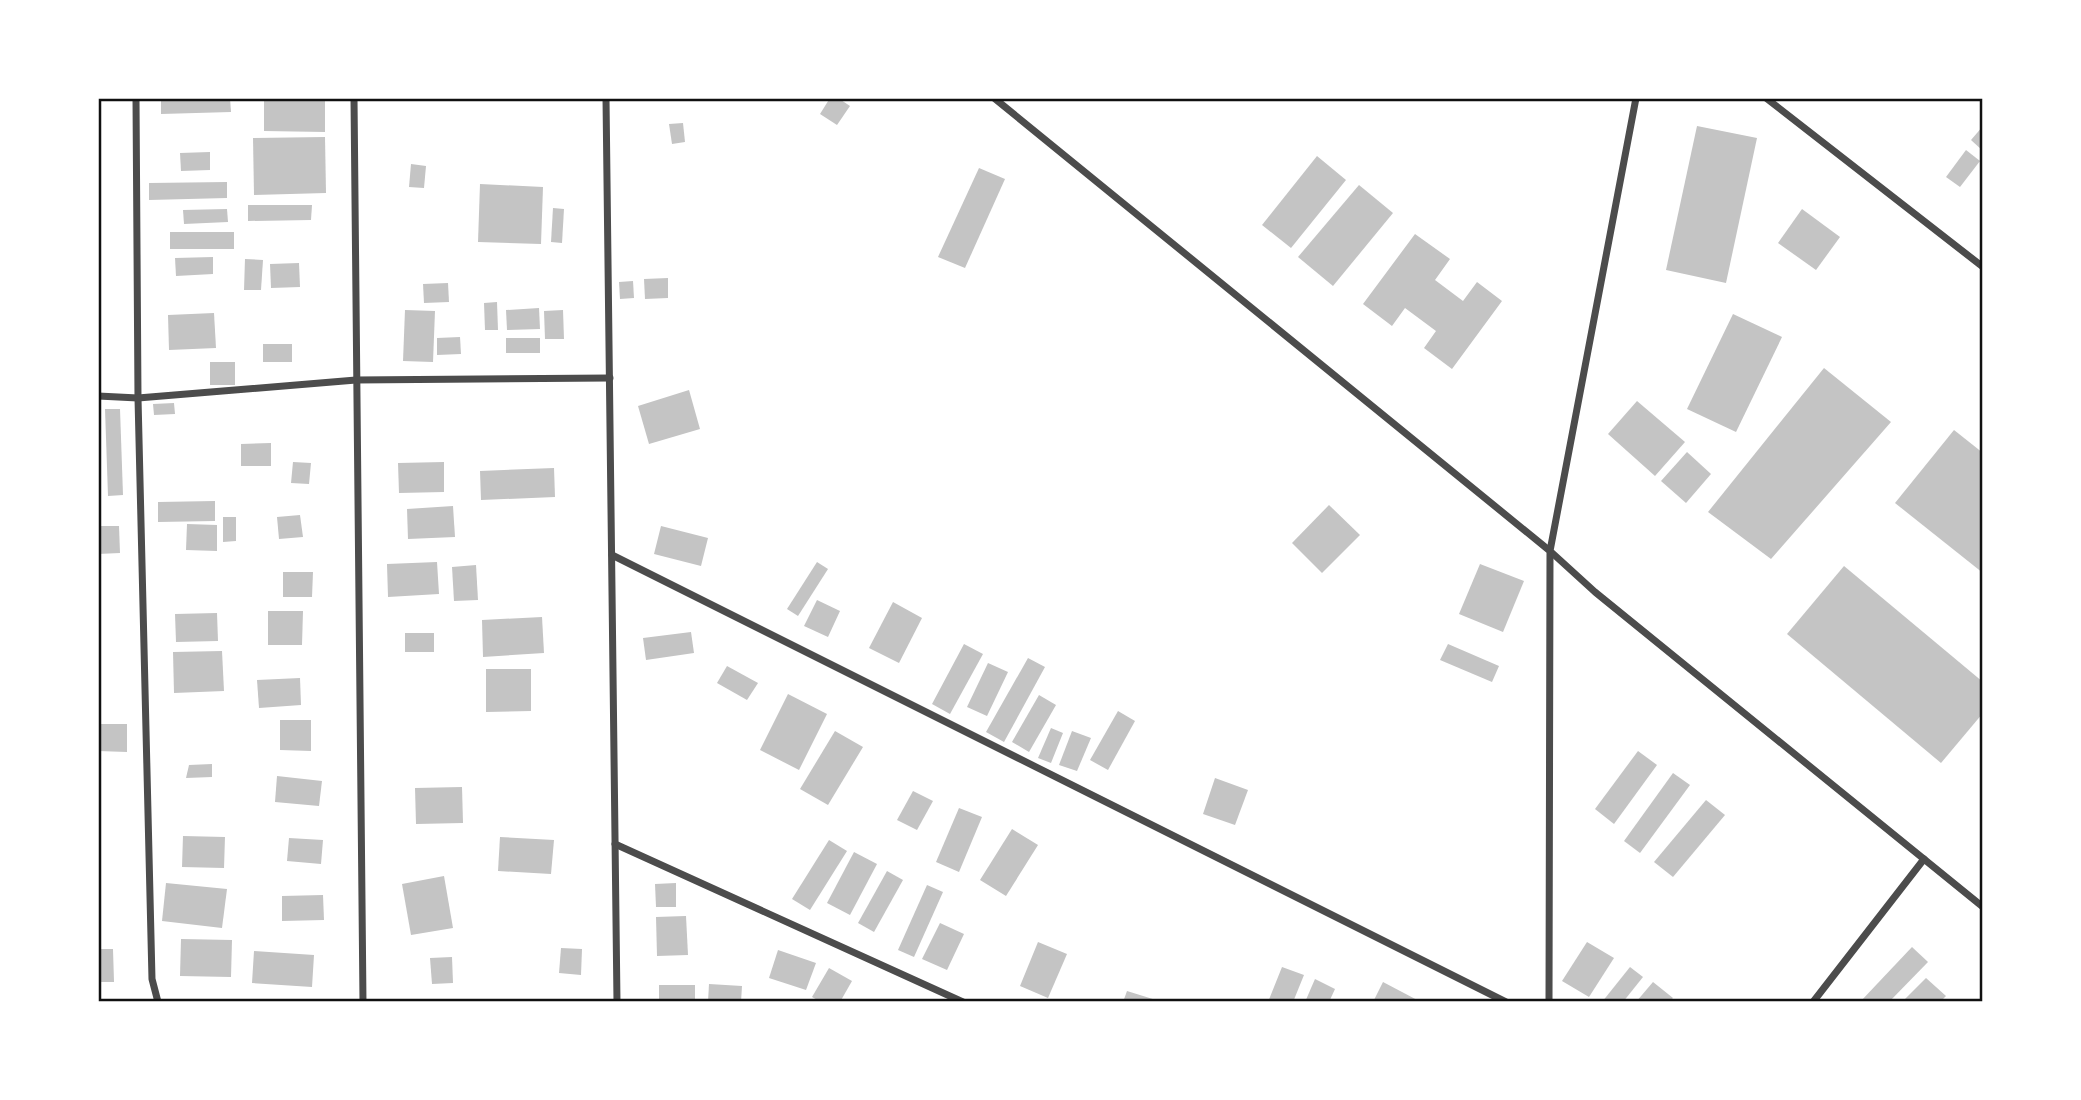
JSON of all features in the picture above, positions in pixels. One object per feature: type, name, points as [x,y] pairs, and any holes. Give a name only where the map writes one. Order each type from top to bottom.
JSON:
[{"type":"street","points":[[136,98],[138,398],[152,979],[158,1002]]},
{"type":"street","points":[[354,98],[363,1002]]},
{"type":"street","points":[[606,98],[617,1002]]},
{"type":"street","points":[[994,98],[1983,907]]},
{"type":"street","points":[[1549,1002],[1550,551],[1636,98]]},
{"type":"street","points":[[1766,98],[1983,267]]},
{"type":"street","points":[[98,396],[138,398],[356,380],[610,378]]},
{"type":"street","points":[[612,555],[1506,1002]]},
{"type":"street","points":[[615,844],[963,1002]]},
{"type":"street","points":[[1813,1002],[1924,859]]},
{"type":"building","points":[[161,98],[230,98],[231,112],[161,114]]},
{"type":"building","points":[[830,98],[838,98],[850,106],[837,125],[820,114]]},
{"type":"building","points":[[264,99],[325,100],[325,132],[264,131]]},
{"type":"building","points":[[683,123],[685,142],[672,144],[669,124]]},
{"type":"building","points":[[1697,126],[1757,138],[1726,283],[1666,270]]},
{"type":"building","points":[[1983,126],[1983,151],[1971,140]]},
{"type":"building","points":[[325,137],[326,193],[254,195],[253,138]]},
{"type":"building","points":[[1966,150],[1980,161],[1960,187],[1946,177]]},
{"type":"building","points":[[210,152],[210,170],[181,171],[180,153]]},
{"type":"building","points":[[1317,156],[1346,180],[1291,248],[1262,225]]},
{"type":"building","points":[[411,164],[426,166],[424,188],[409,187]]},
{"type":"building","points":[[979,168],[1005,179],[965,268],[938,257]]},
{"type":"building","points":[[227,182],[227,198],[149,200],[149,183]]},
{"type":"building","points":[[480,184],[543,187],[541,244],[478,242]]},
{"type":"building","points":[[1359,185],[1393,213],[1333,286],[1298,257]]},
{"type":"building","points":[[248,205],[312,205],[311,220],[248,221]]},
{"type":"building","points":[[553,208],[564,209],[562,243],[551,242]]},
{"type":"building","points":[[227,209],[228,222],[184,224],[183,210]]},
{"type":"building","points":[[1802,209],[1840,237],[1816,270],[1778,243]]},
{"type":"building","points":[[170,232],[234,232],[234,249],[170,249]]},
{"type":"building","points":[[1415,234],[1450,259],[1435,280],[1463,301],[1477,282],[1502,301],[1452,369],[1424,348],[1436,331],[1405,308],[1392,326],[1363,304]]},
{"type":"building","points":[[213,257],[213,274],[176,276],[175,258]]},
{"type":"building","points":[[245,259],[263,260],[261,290],[244,290]]},
{"type":"building","points":[[299,263],[300,287],[271,288],[270,264]]},
{"type":"building","points":[[668,278],[668,298],[645,299],[644,279]]},
{"type":"building","points":[[633,281],[634,298],[620,299],[619,282]]},
{"type":"building","points":[[448,283],[449,302],[424,303],[423,284]]},
{"type":"building","points":[[497,302],[498,330],[485,330],[484,303]]},
{"type":"building","points":[[539,308],[540,329],[507,330],[506,310]]},
{"type":"building","points":[[405,310],[435,311],[433,362],[403,361]]},
{"type":"building","points":[[563,310],[564,339],[545,339],[544,311]]},
{"type":"building","points":[[214,313],[216,348],[169,350],[168,315]]},
{"type":"building","points":[[1733,314],[1782,337],[1736,432],[1687,409]]},
{"type":"building","points":[[460,337],[461,354],[437,355],[437,338]]},
{"type":"building","points":[[506,338],[540,338],[540,353],[506,353]]},
{"type":"building","points":[[263,344],[292,344],[292,362],[263,362]]},
{"type":"building","points":[[210,362],[235,362],[235,385],[210,385]]},
{"type":"building","points":[[1824,368],[1891,422],[1771,559],[1708,512]]},
{"type":"building","points":[[689,390],[700,429],[649,444],[638,406]]},
{"type":"building","points":[[1637,401],[1685,442],[1655,476],[1608,434]]},
{"type":"building","points":[[174,403],[175,414],[154,415],[153,404]]},
{"type":"building","points":[[105,409],[120,409],[123,495],[108,496]]},
{"type":"building","points":[[1954,430],[1983,453],[1983,573],[1895,503]]},
{"type":"building","points":[[271,443],[271,466],[241,466],[241,444]]},
{"type":"building","points":[[1687,452],[1711,474],[1686,503],[1661,481]]},
{"type":"building","points":[[293,462],[311,463],[309,484],[291,483]]},
{"type":"building","points":[[444,462],[444,492],[399,493],[398,463]]},
{"type":"building","points":[[554,468],[555,497],[481,500],[480,471]]},
{"type":"building","points":[[215,501],[215,521],[158,522],[158,502]]},
{"type":"building","points":[[1329,505],[1360,535],[1322,573],[1292,543]]},
{"type":"building","points":[[453,506],[455,537],[408,539],[407,509]]},
{"type":"building","points":[[300,515],[303,537],[279,539],[277,517]]},
{"type":"building","points":[[223,517],[236,517],[236,541],[223,542]]},
{"type":"building","points":[[187,524],[217,525],[217,551],[186,550]]},
{"type":"building","points":[[98,526],[119,526],[120,553],[98,554]]},
{"type":"building","points":[[661,526],[708,538],[701,566],[654,554]]},
{"type":"building","points":[[437,562],[439,594],[388,597],[387,564]]},
{"type":"building","points":[[817,562],[828,569],[798,616],[787,609]]},
{"type":"building","points":[[1480,564],[1524,581],[1503,632],[1459,614]]},
{"type":"building","points":[[476,565],[478,600],[454,601],[452,567]]},
{"type":"building","points":[[1844,566],[1983,682],[1983,713],[1941,763],[1787,634]]},
{"type":"building","points":[[283,572],[313,572],[312,597],[283,597]]},
{"type":"building","points":[[817,600],[840,611],[828,637],[804,626]]},
{"type":"building","points":[[893,602],[922,618],[899,663],[869,648]]},
{"type":"building","points":[[268,611],[303,611],[302,645],[268,645]]},
{"type":"building","points":[[217,613],[218,641],[176,642],[175,614]]},
{"type":"building","points":[[542,617],[544,653],[483,657],[482,620]]},
{"type":"building","points":[[691,632],[694,653],[646,660],[643,638]]},
{"type":"building","points":[[405,633],[434,633],[434,652],[405,652]]},
{"type":"building","points":[[964,644],[983,654],[950,714],[932,704]]},
{"type":"building","points":[[1448,644],[1499,666],[1492,682],[1440,660]]},
{"type":"building","points":[[222,651],[224,691],[174,693],[173,652]]},
{"type":"building","points":[[1028,658],[1045,667],[1004,742],[986,732]]},
{"type":"building","points":[[988,663],[1008,672],[987,716],[967,707]]},
{"type":"building","points":[[727,666],[758,683],[747,700],[717,683]]},
{"type":"building","points":[[486,669],[531,669],[531,711],[486,712]]},
{"type":"building","points":[[300,678],[301,705],[259,708],[257,680]]},
{"type":"building","points":[[788,694],[827,714],[799,770],[760,750]]},
{"type":"building","points":[[1039,695],[1056,705],[1029,752],[1012,742]]},
{"type":"building","points":[[1118,711],[1135,721],[1108,770],[1090,760]]},
{"type":"building","points":[[280,720],[311,720],[311,751],[280,750]]},
{"type":"building","points":[[98,724],[127,724],[127,752],[98,751]]},
{"type":"building","points":[[1051,728],[1063,733],[1051,763],[1038,758]]},
{"type":"building","points":[[835,731],[863,747],[828,805],[800,789]]},
{"type":"building","points":[[1072,731],[1091,738],[1077,771],[1059,765]]},
{"type":"building","points":[[1638,751],[1657,765],[1614,824],[1595,809]]},
{"type":"building","points":[[212,764],[212,777],[186,778],[189,765]]},
{"type":"building","points":[[1673,773],[1690,785],[1640,853],[1624,841]]},
{"type":"building","points":[[277,776],[322,781],[319,806],[275,802]]},
{"type":"building","points":[[1215,778],[1248,790],[1235,825],[1203,814]]},
{"type":"building","points":[[462,787],[463,823],[416,824],[415,788]]},
{"type":"building","points":[[913,791],[933,801],[917,830],[897,820]]},
{"type":"building","points":[[1706,800],[1725,815],[1673,877],[1654,862]]},
{"type":"building","points":[[959,808],[982,817],[959,872],[936,862]]},
{"type":"building","points":[[1012,829],[1038,845],[1006,896],[980,880]]},
{"type":"building","points":[[183,836],[225,837],[224,868],[182,867]]},
{"type":"building","points":[[500,837],[554,840],[551,874],[498,871]]},
{"type":"building","points":[[289,838],[323,840],[321,864],[287,861]]},
{"type":"building","points":[[829,840],[847,851],[810,910],[792,899]]},
{"type":"building","points":[[854,852],[877,864],[850,915],[827,903]]},
{"type":"building","points":[[887,871],[903,880],[874,932],[858,923]]},
{"type":"building","points":[[444,876],[453,928],[411,935],[402,884]]},
{"type":"building","points":[[166,883],[227,889],[222,928],[162,921]]},
{"type":"building","points":[[676,883],[676,907],[656,907],[655,884]]},
{"type":"building","points":[[927,885],[943,892],[914,957],[898,950]]},
{"type":"building","points":[[323,895],[324,920],[282,921],[282,896]]},
{"type":"building","points":[[686,916],[688,955],[657,956],[656,917]]},
{"type":"building","points":[[940,923],[964,934],[947,970],[922,959]]},
{"type":"building","points":[[181,939],[232,940],[231,977],[180,976]]},
{"type":"building","points":[[1038,942],[1067,954],[1048,998],[1020,986]]},
{"type":"building","points":[[1587,942],[1614,958],[1589,997],[1562,981]]},
{"type":"building","points":[[1912,947],[1928,962],[1889,1002],[1860,1002]]},
{"type":"building","points":[[561,948],[582,949],[581,975],[559,973]]},
{"type":"building","points":[[98,949],[113,949],[114,982],[98,982]]},
{"type":"building","points":[[778,950],[816,963],[806,990],[769,978]]},
{"type":"building","points":[[254,951],[314,955],[312,987],[252,983]]},
{"type":"building","points":[[452,957],[453,983],[432,984],[430,958]]},
{"type":"building","points":[[1282,967],[1304,975],[1293,1002],[1268,1002]]},
{"type":"building","points":[[1630,967],[1643,977],[1623,1002],[1602,1002]]},
{"type":"building","points":[[829,968],[852,981],[840,1002],[821,1002],[812,997]]},
{"type":"building","points":[[1926,978],[1946,996],[1940,1002],[1902,1002]]},
{"type":"building","points":[[1315,979],[1335,989],[1329,1002],[1305,1002]]},
{"type":"building","points":[[1383,982],[1421,1002],[1373,1002]]},
{"type":"building","points":[[1653,982],[1673,998],[1669,1002],[1636,1002]]},
{"type":"building","points":[[709,984],[742,986],[741,1002],[708,1002]]},
{"type":"building","points":[[659,985],[695,985],[695,1002],[659,1002]]},
{"type":"building","points":[[1127,991],[1156,1000],[1123,1002]]}]
